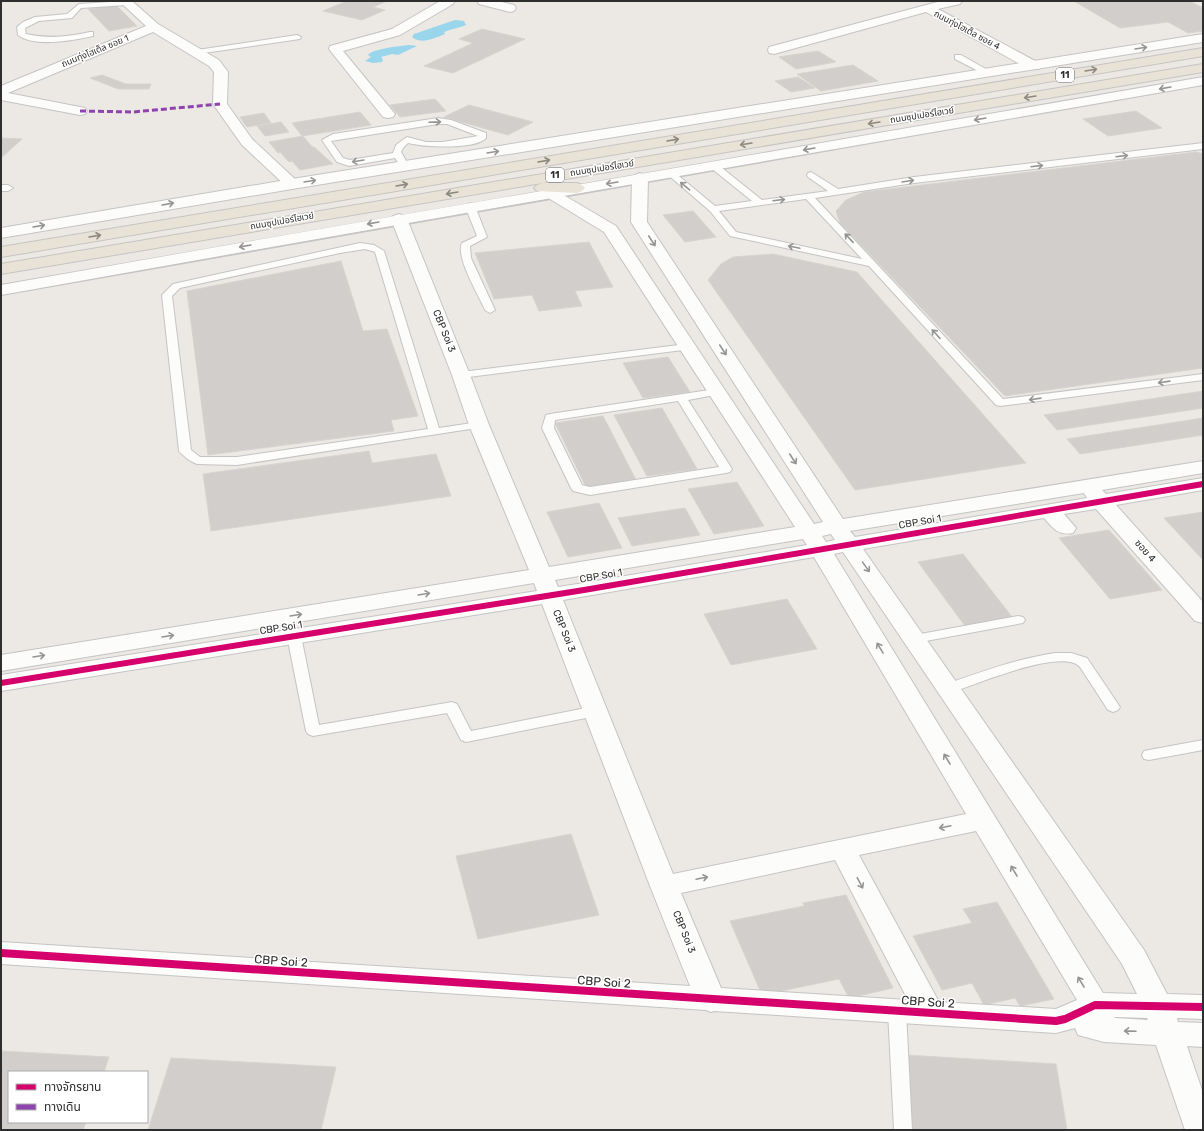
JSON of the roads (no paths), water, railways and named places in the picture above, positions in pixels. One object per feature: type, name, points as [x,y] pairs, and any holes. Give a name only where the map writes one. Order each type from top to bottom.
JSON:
[{"type":"highway","name":"ถนนซุปเปอร์ไฮเวย์","points":[[1,252],[1203,52]]},
{"type":"highway","name":"ถนนซุปเปอร์ไฮเวย์","points":[[1,269],[482,187],[1203,68]]},
{"type":"highway","points":[[928,97],[1007,70]]},
{"type":"highway","points":[[1032,110],[1110,84]]},
{"type":"highway","points":[[482,187],[577,188]]},
{"type":"street","points":[[388,114],[335,49],[396,32],[449,1]]},
{"type":"street","points":[[483,1],[510,8]]},
{"type":"street","points":[[914,1],[927,8]]},
{"type":"street","name":"ถนนทุ่งโฮเต็ล ซอย 4","points":[[927,8],[956,1]]},
{"type":"street","points":[[126,2],[154,27],[214,63],[221,72],[220,104],[247,142],[292,184]]},
{"type":"street","points":[[774,50],[927,8]]},
{"type":"street","name":"ถนนทุ่งโฮเต็ล ซอย 4","points":[[927,8],[1034,66]]},
{"type":"street","name":"ถนนทุ่งโฮเต็ล ซอย 1","points":[[1,91],[154,27]]},
{"type":"street","points":[[1,232],[292,184],[401,161],[463,157],[1203,38]]},
{"type":"street","points":[[1,290],[399,218],[671,174],[1203,81]]},
{"type":"street","points":[[1,96],[80,111]]},
{"type":"street","points":[[640,178],[639,222],[837,526],[1134,958],[1163,1019],[1201,1123]]},
{"type":"street","points":[[550,193],[610,229],[814,540],[983,820],[1099,1017]]},
{"type":"street","name":"CBP Soi 3","points":[[399,218],[462,375],[478,425],[550,595],[664,886],[711,1000]]},
{"type":"street","points":[[610,229],[639,222]]},
{"type":"street","name":"CBP Soi 1","points":[[6,672],[294,636],[550,595],[814,540],[837,526],[1203,467]]},
{"type":"street","name":"CBP Soi 1","points":[[6,672],[541,575],[814,540],[850,544],[1203,484]]},
{"type":"street","name":"ซอย 4","points":[[1087,486],[1203,616]]},
{"type":"street","points":[[1048,511],[1064,528]]},
{"type":"street","points":[[664,886],[983,820]]},
{"type":"street","points":[[842,849],[930,1013]]},
{"type":"street","name":"CBP Soi 2","points":[[1,953],[711,1000],[1056,1021],[1099,1017],[1163,1019],[1203,1007]]},
{"type":"street","name":"CBP Soi 2","points":[[1163,1019],[1203,1035]]},
{"type":"lane","points":[[90,34],[71,40],[36,39],[22,35],[21,27],[29,21],[69,16],[79,6],[126,2]]},
{"type":"lane","points":[[197,52],[297,38]]},
{"type":"lane","points":[[958,57],[989,73]]},
{"type":"lane","points":[[388,114],[397,127],[407,140],[421,144],[448,146],[478,140],[482,138],[483,135],[448,122],[438,121],[397,127],[333,137],[326,140],[340,160],[348,163],[401,161],[396,151],[399,145],[407,140]]},
{"type":"lane","points":[[448,146],[463,157]]},
{"type":"lane","points":[[713,209],[914,180],[1203,146]]},
{"type":"lane","points":[[714,166],[759,202]]},
{"type":"lane","points":[[671,174],[713,209],[733,234],[873,264]]},
{"type":"lane","points":[[811,175],[836,192]]},
{"type":"lane","points":[[808,196],[823,210],[1000,403],[1203,376]]},
{"type":"lane","points":[[470,206],[482,237],[465,246],[466,258],[490,310]]},
{"type":"lane","points":[[434,431],[379,251],[375,247],[363,246],[340,250],[177,286],[167,294],[185,451],[197,460],[237,461],[478,425]]},
{"type":"lane","points":[[462,375],[687,347]]},
{"type":"lane","points":[[681,397],[726,469],[590,491],[577,488],[548,428],[550,416],[681,397],[716,392]]},
{"type":"lane","points":[[915,639],[1018,620]]},
{"type":"lane","points":[[294,636],[313,731],[452,707],[466,737],[596,711]]},
{"type":"lane","points":[[949,688],[1017,664],[1057,657],[1070,657],[1083,662],[1113,707]]},
{"type":"lane","points":[[1149,755],[1203,745]]},
{"type":"lane","points":[[897,1011],[902,1130]]},
{"type":"water","points":[[455,20],[464,21],[466,25],[444,32],[445,34],[424,41],[412,37],[414,34]]},
{"type":"water","points":[[409,45],[417,46],[398,55],[392,54],[381,57],[383,60],[382,62],[373,63],[365,61],[371,57],[368,55],[370,53],[375,51]]}]
